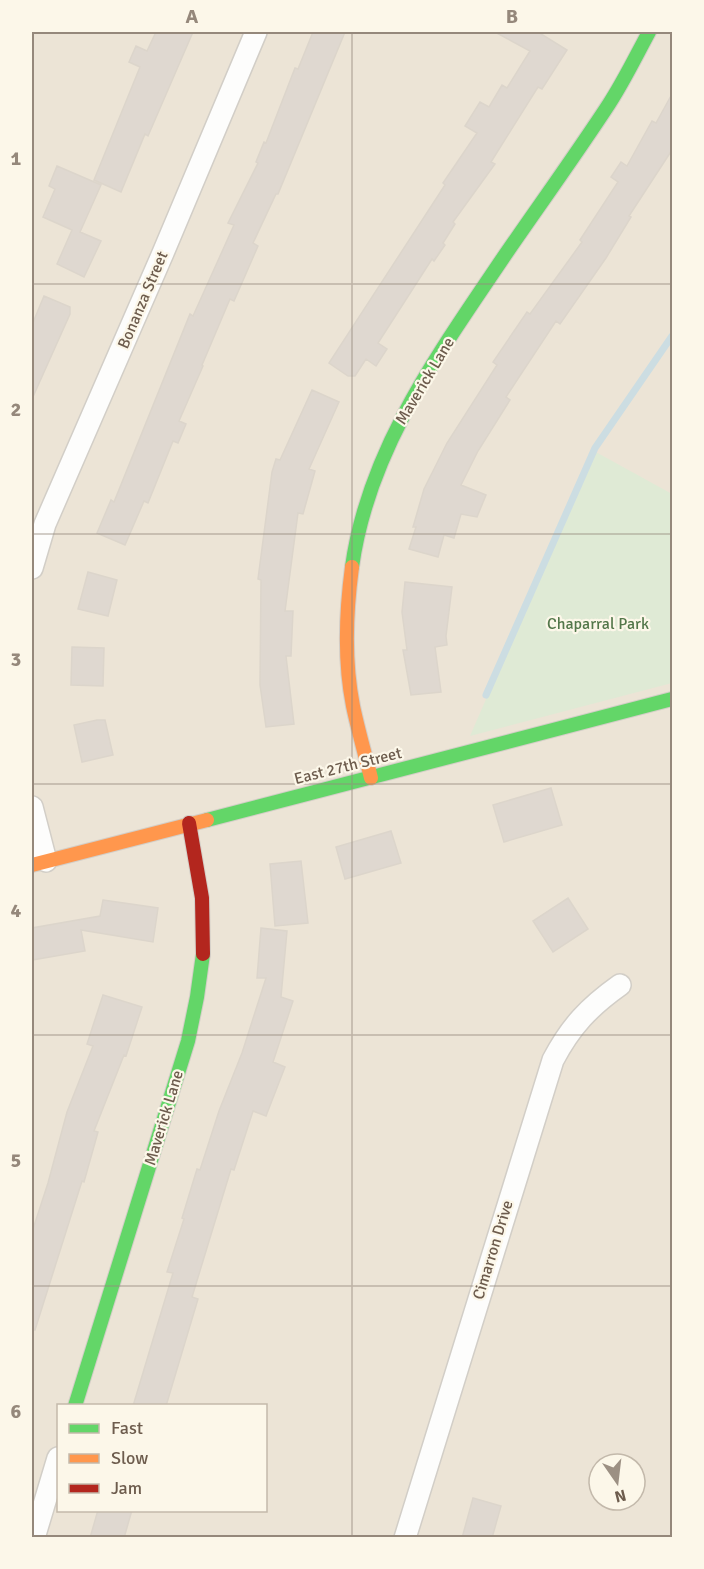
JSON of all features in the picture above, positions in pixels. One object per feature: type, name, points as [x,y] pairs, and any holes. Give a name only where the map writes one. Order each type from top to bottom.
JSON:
[{"type":"street","name":"Bonanza Street","points":[[32,568],[45,524],[256,32]]},
{"type":"street","name":"Maverick Lane","points":[[371,778],[353,704],[348,661],[348,595],[353,559],[367,500],[384,454],[405,410],[477,297],[610,102],[649,32]]},
{"type":"street","name":"East 27th Street","points":[[39,863],[672,699]]},
{"type":"street","points":[[32,807],[39,863]]},
{"type":"street","name":"Maverick Lane","points":[[76,1404],[188,1041],[198,995],[203,963],[204,923],[200,879],[189,823]]},
{"type":"street","name":"Cimarron Drive","points":[[405,1538],[553,1060],[579,1019],[597,1001],[620,986]]},
{"type":"street","points":[[34,1538],[57,1461]]},
{"type":"shaded area","points":[[32,32],[672,32],[672,1537],[32,1538]]},
{"type":"green space","name":"Chaparral Park","points":[[594,451],[672,494],[672,683],[470,736]]},
{"type":"building","points":[[156,32],[193,32],[148,136],[145,134],[121,192],[94,180],[140,67],[129,62],[136,46],[147,51]]},
{"type":"building","points":[[313,32],[345,32],[278,194],[253,243],[258,246],[234,301],[230,299],[179,421],[186,424],[178,443],[173,441],[148,503],[144,501],[125,545],[97,533],[111,500],[114,502],[190,314],[193,316],[234,225],[228,223],[258,163],[256,162],[264,142],[266,143],[295,68],[298,69]]},
{"type":"building","points":[[495,32],[538,32],[567,50],[542,89],[538,87],[491,162],[495,164],[453,222],[455,224],[443,243],[445,245],[434,261],[432,259],[378,343],[387,349],[376,366],[366,359],[355,376],[348,376],[329,363],[477,133],[465,126],[480,102],[489,107],[502,85],[507,88],[530,51]]},
{"type":"building","points":[[672,94],[672,150],[629,216],[631,217],[606,258],[560,324],[556,321],[506,397],[510,400],[478,451],[461,485],[486,495],[477,517],[461,514],[454,538],[444,535],[438,557],[409,549],[424,489],[447,443],[497,365],[493,362],[527,312],[530,314],[582,242],[580,240],[618,182],[611,177],[621,162],[627,166],[652,121],[656,123]]},
{"type":"building","points":[[57,166],[101,185],[80,232],[101,241],[84,277],[57,264],[72,230],[43,217],[55,189],[49,186]]},
{"type":"building","points":[[44,296],[70,307],[70,314],[32,399],[32,325]]},
{"type":"building","points":[[312,390],[339,402],[309,469],[315,471],[303,514],[298,513],[285,611],[293,611],[291,656],[286,656],[294,724],[266,727],[260,685],[261,580],[258,579],[272,472],[276,459],[280,460]]},
{"type":"building","points":[[88,572],[117,580],[108,616],[78,609]]},
{"type":"building","points":[[405,582],[452,587],[447,645],[435,647],[441,692],[411,695],[403,650],[407,650],[402,612]]},
{"type":"building","points":[[72,647],[104,648],[103,686],[71,685]]},
{"type":"building","points":[[105,720],[113,755],[82,762],[74,725]]},
{"type":"building","points":[[551,788],[562,825],[504,842],[493,805]]},
{"type":"building","points":[[391,831],[401,863],[345,879],[336,847]]},
{"type":"building","points":[[301,861],[308,923],[275,926],[270,864]]},
{"type":"building","points":[[568,898],[588,929],[553,952],[533,921]]},
{"type":"building","points":[[103,900],[158,908],[153,942],[81,930],[85,951],[32,960],[32,928],[100,916]]},
{"type":"building","points":[[261,928],[287,931],[281,997],[293,1001],[273,1062],[285,1067],[266,1116],[253,1111],[234,1170],[231,1169],[192,1297],[198,1299],[167,1404],[134,1404],[173,1273],[167,1272],[197,1169],[200,1170],[266,978],[257,978]]},
{"type":"building","points":[[103,995],[142,1007],[126,1056],[124,1055],[94,1131],[98,1132],[84,1182],[82,1181],[35,1330],[32,1330],[32,1232],[67,1112],[93,1046],[87,1044]]},
{"type":"building","points":[[473,1498],[501,1506],[492,1538],[462,1538]]},
{"type":"building","points":[[97,1512],[131,1512],[124,1538],[90,1538]]},
{"type":"waterway","points":[[486,695],[595,448],[672,336]]},
{"type":"traffic: fast","points":[[352,567],[360,524],[373,483],[410,404],[455,330],[609,104],[649,32]]},
{"type":"traffic: fast","points":[[207,820],[672,699]]},
{"type":"traffic: fast","points":[[76,1404],[188,1041],[203,954]]},
{"type":"traffic: slow","points":[[352,567],[347,619],[348,672],[353,706],[371,778]]},
{"type":"traffic: slow","points":[[32,865],[207,820]]},
{"type":"traffic: jam","points":[[189,823],[202,898],[203,954]]}]
